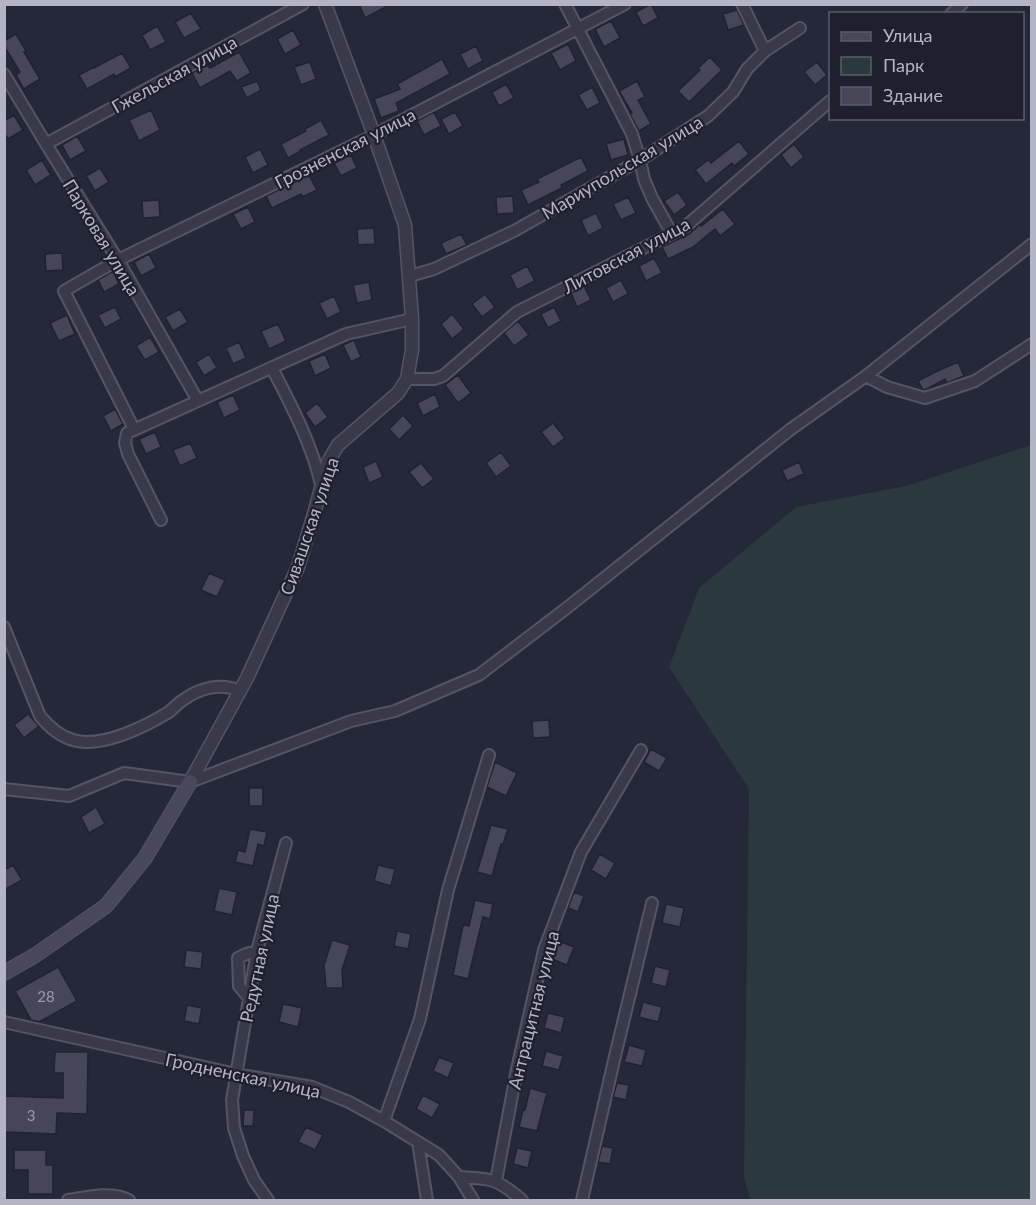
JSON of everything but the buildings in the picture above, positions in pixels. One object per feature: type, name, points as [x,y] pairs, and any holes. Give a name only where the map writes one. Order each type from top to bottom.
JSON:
[{"type":"main road","points":[[4,973],[34,956],[106,906],[145,858],[190,782]]},
{"type":"street","name":"Гжельская улица","points":[[46,144],[303,4]]},
{"type":"street","points":[[566,4],[632,134],[644,179],[672,234]]},
{"type":"street","name":"Грозненская улица","points":[[134,429],[64,291],[118,260],[374,135],[625,4]]},
{"type":"street","points":[[742,4],[765,51]]},
{"type":"street","points":[[330,6],[405,225],[412,319],[412,350],[407,379]]},
{"type":"street","name":"Мариупольская улица","points":[[410,276],[443,265],[514,231],[640,160],[708,116],[734,92],[747,69],[765,51],[800,28]]},
{"type":"street","name":"Парковая улица","points":[[4,74],[118,260],[198,401]]},
{"type":"street","name":"Литовская улица","points":[[407,379],[434,379],[443,376],[517,312],[685,227],[829,102]]},
{"type":"street","points":[[4,789],[69,796],[124,773],[190,782],[351,721],[395,711],[479,675],[791,429],[866,376],[1032,244]]},
{"type":"street","points":[[161,520],[128,454],[125,443],[127,433],[346,334],[412,319]]},
{"type":"street","points":[[866,376],[886,387],[925,398],[975,381],[1032,344]]},
{"type":"street","points":[[272,368],[317,465],[321,485]]},
{"type":"street","name":"Сивашская улица","points":[[190,782],[247,678],[298,567],[328,462],[338,445],[398,393],[407,379]]},
{"type":"street","points":[[4,627],[40,716],[61,735],[75,741],[91,741],[119,736],[149,724],[195,692],[207,687],[230,687],[240,691]]},
{"type":"street","name":"Антрацитная улица","points":[[496,1181],[517,1069],[544,950],[581,852],[641,750]]},
{"type":"street","points":[[384,1121],[420,1019],[448,890],[489,754]]},
{"type":"street","name":"Редутная улица","points":[[268,1200],[246,1164],[234,1128],[232,1100],[258,951],[286,843]]},
{"type":"street","points":[[582,1200],[652,903]]},
{"type":"street","points":[[249,998],[239,986],[238,958],[258,951]]},
{"type":"street","name":"Гродненская улица","points":[[4,1022],[236,1074],[312,1087],[349,1102],[439,1155],[459,1177],[472,1200]]},
{"type":"street","points":[[418,1142],[426,1200]]},
{"type":"street","points":[[459,1177],[496,1181],[522,1200]]},
{"type":"street","points":[[68,1200],[92,1196],[120,1196],[129,1200]]},
{"type":"green space","points":[[1031,445],[1031,1200],[750,1200],[744,1176],[749,789],[669,667],[699,588],[796,507],[906,486]]}]
